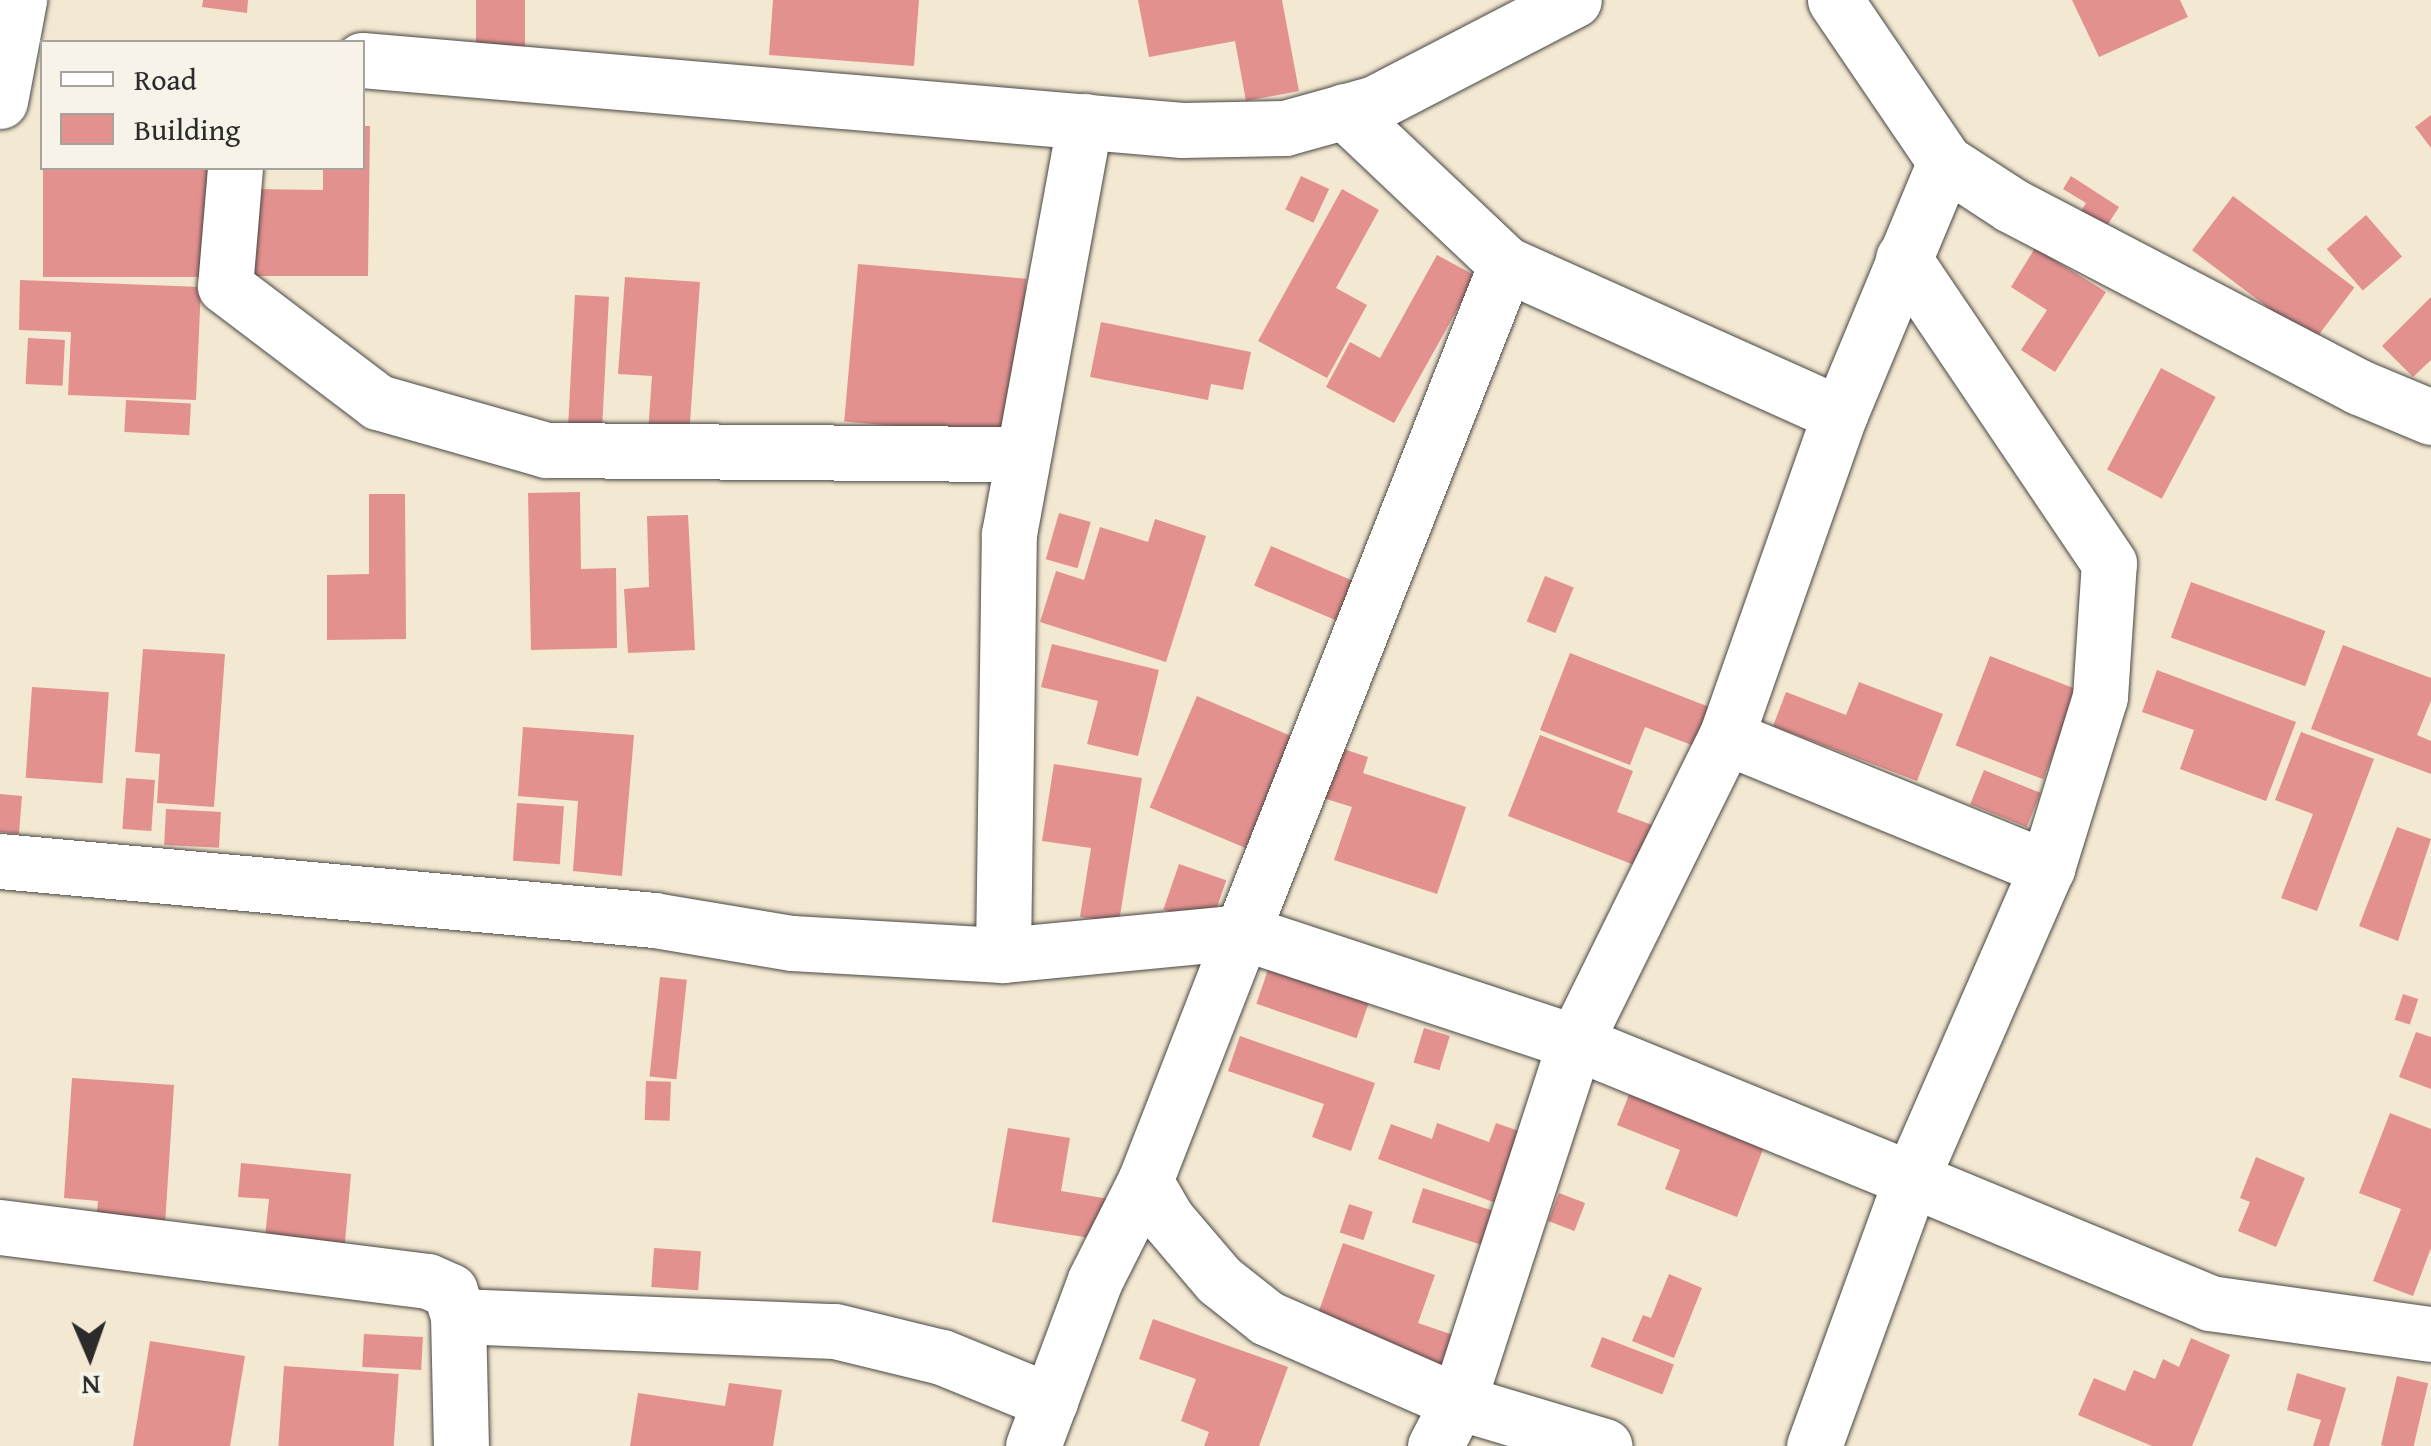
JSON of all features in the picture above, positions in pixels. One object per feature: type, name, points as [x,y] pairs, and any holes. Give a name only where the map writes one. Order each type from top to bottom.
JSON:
[{"type":"street","points":[[12,83],[18,0]]},
{"type":"street","points":[[365,60],[1182,130],[1285,128],[1375,102],[1574,0]]},
{"type":"street","points":[[1834,0],[1945,162],[2011,205],[2358,387],[2431,417]]},
{"type":"street","points":[[1344,111],[1506,264],[1840,414]]},
{"type":"street","points":[[1003,954],[1008,552],[1022,454],[1085,121]]},
{"type":"street","points":[[1446,1424],[1574,1042],[1726,737],[1840,414],[1945,162]]},
{"type":"street","points":[[235,170],[225,286],[378,402],[546,450],[1022,454]]},
{"type":"street","points":[[1814,1446],[1911,1179],[2047,868],[2100,696],[2109,563],[1903,258]]},
{"type":"street","points":[[458,1316],[836,1331],[942,1357],[1041,1424],[1094,1280],[1146,1181],[1506,264]]},
{"type":"street","points":[[1726,737],[2047,868]]},
{"type":"street","points":[[0,861],[654,920],[792,943],[1003,954],[1242,932],[1574,1042],[2210,1303],[2431,1334]]},
{"type":"street","points":[[1146,1181],[1166,1218],[1218,1280],[1267,1318],[1446,1424],[1604,1446]]},
{"type":"street","points":[[0,1227],[428,1281],[450,1291],[458,1316],[461,1446]]},
{"type":"building","points":[[203,0],[248,0],[247,13],[202,7]]},
{"type":"building","points":[[476,0],[525,0],[525,51],[476,51]]},
{"type":"building","points":[[773,0],[919,0],[914,66],[769,55]]},
{"type":"building","points":[[1138,0],[1282,0],[1299,91],[1246,101],[1235,41],[1149,57]]},
{"type":"building","points":[[2072,0],[2180,0],[2188,17],[2099,57]]},
{"type":"building","points":[[2431,115],[2431,148],[2415,127]]},
{"type":"building","points":[[365,126],[370,126],[368,276],[248,276],[248,189],[323,190],[323,170],[365,170]]},
{"type":"building","points":[[43,170],[213,170],[213,277],[43,277]]},
{"type":"building","points":[[1301,176],[1329,189],[1313,223],[1285,210]]},
{"type":"building","points":[[2071,176],[2119,207],[2103,232],[2078,216],[2086,203],[2063,189]]},
{"type":"building","points":[[1342,189],[1379,210],[1336,288],[1367,305],[1327,378],[1258,341]]},
{"type":"building","points":[[2233,196],[2354,287],[2313,342],[2192,250]]},
{"type":"building","points":[[2366,215],[2402,257],[2363,291],[2327,249]]},
{"type":"building","points":[[2035,248],[2106,292],[2055,372],[2021,350],[2047,310],[2011,287]]},
{"type":"building","points":[[1437,255],[1476,276],[1394,423],[1326,387],[1350,342],[1380,358]]},
{"type":"building","points":[[858,264],[1026,279],[1013,436],[844,421]]},
{"type":"building","points":[[625,277],[700,282],[689,436],[648,433],[652,376],[618,374]]},
{"type":"building","points":[[20,280],[201,287],[196,400],[68,395],[71,332],[19,330]]},
{"type":"building","points":[[575,295],[609,297],[602,429],[568,427]]},
{"type":"building","points":[[2431,297],[2431,360],[2413,377],[2382,346]]},
{"type":"building","points":[[1101,322],[1251,352],[1243,390],[1211,384],[1208,400],[1090,377]]},
{"type":"building","points":[[28,338],[65,340],[63,386],[26,384]]},
{"type":"building","points":[[2161,368],[2216,397],[2162,499],[2107,470]]},
{"type":"building","points":[[126,400],[191,403],[189,435],[124,432]]},
{"type":"building","points":[[580,492],[581,569],[616,568],[617,648],[531,650],[528,493]]},
{"type":"building","points":[[369,494],[405,494],[406,639],[327,640],[327,575],[369,574]]},
{"type":"building","points":[[1059,513],[1091,522],[1077,568],[1046,559]]},
{"type":"building","points":[[688,515],[695,650],[628,653],[624,589],[649,587],[647,516]]},
{"type":"building","points":[[1155,519],[1206,536],[1166,662],[1040,622],[1056,571],[1084,580],[1100,527],[1148,542]]},
{"type":"building","points":[[1271,546],[1369,587],[1352,627],[1254,586]]},
{"type":"building","points":[[1545,576],[1574,588],[1555,633],[1527,621]]},
{"type":"building","points":[[2191,582],[2325,631],[2305,686],[2171,637]]},
{"type":"building","points":[[1052,644],[1159,670],[1138,756],[1087,744],[1098,701],[1041,687]]},
{"type":"building","points":[[2343,645],[2431,678],[2431,701],[2417,735],[2431,741],[2431,774],[2311,729]]},
{"type":"building","points":[[143,649],[225,654],[214,807],[157,803],[160,754],[135,752]]},
{"type":"building","points":[[1570,653],[1717,710],[1702,749],[1645,727],[1630,765],[1540,730]]},
{"type":"building","points":[[1990,656],[2078,690],[2043,779],[1956,746]]},
{"type":"building","points":[[2157,670],[2296,722],[2266,801],[2180,769],[2194,730],[2142,712]]},
{"type":"building","points":[[1859,682],[1943,714],[1917,781],[1773,726],[1786,692],[1846,715]]},
{"type":"building","points":[[32,687],[109,692],[102,783],[26,778]]},
{"type":"building","points":[[1197,696],[1293,737],[1245,848],[1150,807]]},
{"type":"building","points":[[523,727],[634,735],[622,876],[573,871],[578,801],[518,796]]},
{"type":"building","points":[[2301,732],[2374,759],[2317,911],[2281,898],[2313,814],[2275,800]]},
{"type":"building","points":[[1540,735],[1633,771],[1617,812],[1663,829],[1647,870],[1508,816]]},
{"type":"building","points":[[1340,748],[1368,757],[1363,773],[1466,807],[1437,894],[1334,860],[1352,807],[1323,798]]},
{"type":"building","points":[[1054,764],[1142,778],[1119,922],[1080,917],[1091,848],[1042,841]]},
{"type":"building","points":[[1984,770],[2041,793],[2027,827],[1970,804]]},
{"type":"building","points":[[126,778],[155,780],[151,831],[122,829]]},
{"type":"building","points":[[0,794],[22,796],[19,834],[0,832]]},
{"type":"building","points":[[517,803],[564,806],[560,864],[513,861]]},
{"type":"building","points":[[166,809],[221,812],[219,848],[164,845]]},
{"type":"building","points":[[2397,827],[2431,839],[2398,941],[2359,926]]},
{"type":"building","points":[[1179,864],[1226,880],[1211,926],[1163,909]]},
{"type":"building","points":[[1270,964],[1370,999],[1357,1038],[1256,1004]]},
{"type":"building","points":[[660,977],[687,980],[676,1079],[650,1076]]},
{"type":"building","points":[[2403,994],[2418,999],[2410,1025],[2395,1020]]},
{"type":"building","points":[[1424,1028],[1450,1036],[1439,1070],[1413,1062]]},
{"type":"building","points":[[2416,1032],[2431,1037],[2431,1089],[2399,1077]]},
{"type":"building","points":[[1240,1036],[1375,1083],[1351,1151],[1312,1137],[1324,1104],[1228,1071]]},
{"type":"building","points":[[72,1078],[174,1085],[165,1225],[96,1221],[98,1201],[64,1198]]},
{"type":"building","points":[[646,1081],[671,1082],[670,1121],[645,1120]]},
{"type":"building","points":[[1632,1087],[1767,1139],[1737,1217],[1665,1189],[1680,1150],[1617,1125]]},
{"type":"building","points":[[2390,1113],[2431,1129],[2431,1248],[2413,1296],[2373,1281],[2401,1209],[2359,1193]]},
{"type":"building","points":[[1437,1123],[1489,1142],[1496,1123],[1539,1138],[1512,1209],[1378,1159],[1391,1124],[1432,1139]]},
{"type":"building","points":[[1008,1128],[1070,1138],[1061,1191],[1115,1200],[1109,1241],[992,1222]]},
{"type":"building","points":[[2256,1157],[2305,1178],[2276,1247],[2238,1231],[2250,1202],[2240,1198]]},
{"type":"building","points":[[241,1163],[351,1174],[344,1254],[264,1247],[269,1199],[238,1197]]},
{"type":"building","points":[[1423,1188],[1505,1215],[1494,1249],[1412,1222]]},
{"type":"building","points":[[1559,1193],[1585,1203],[1574,1231],[1548,1221]]},
{"type":"building","points":[[1349,1204],[1373,1212],[1364,1240],[1340,1233]]},
{"type":"building","points":[[1343,1243],[1435,1275],[1418,1323],[1471,1341],[1460,1374],[1315,1322]]},
{"type":"building","points":[[654,1248],[701,1251],[698,1290],[651,1287]]},
{"type":"building","points":[[1669,1274],[1702,1288],[1674,1358],[1632,1341],[1643,1315],[1651,1318]]},
{"type":"building","points":[[1153,1319],[1288,1367],[1259,1446],[1204,1446],[1209,1432],[1181,1421],[1196,1379],[1139,1359]]},
{"type":"building","points":[[364,1334],[423,1337],[421,1370],[362,1367]]},
{"type":"building","points":[[1602,1337],[1674,1365],[1662,1394],[1591,1367]]},
{"type":"building","points":[[2191,1338],[2230,1355],[2192,1446],[2152,1446],[2078,1415],[2094,1378],[2125,1391],[2134,1370],[2155,1379],[2163,1359],[2179,1367]]},
{"type":"building","points":[[150,1341],[245,1356],[230,1446],[133,1446]]},
{"type":"building","points":[[284,1366],[399,1374],[394,1446],[278,1446]]},
{"type":"building","points":[[2297,1373],[2346,1388],[2329,1446],[2313,1446],[2321,1420],[2287,1410]]},
{"type":"building","points":[[2397,1376],[2428,1383],[2414,1446],[2381,1445]]},
{"type":"building","points":[[729,1383],[782,1390],[773,1446],[630,1446],[638,1393],[725,1406]]}]
